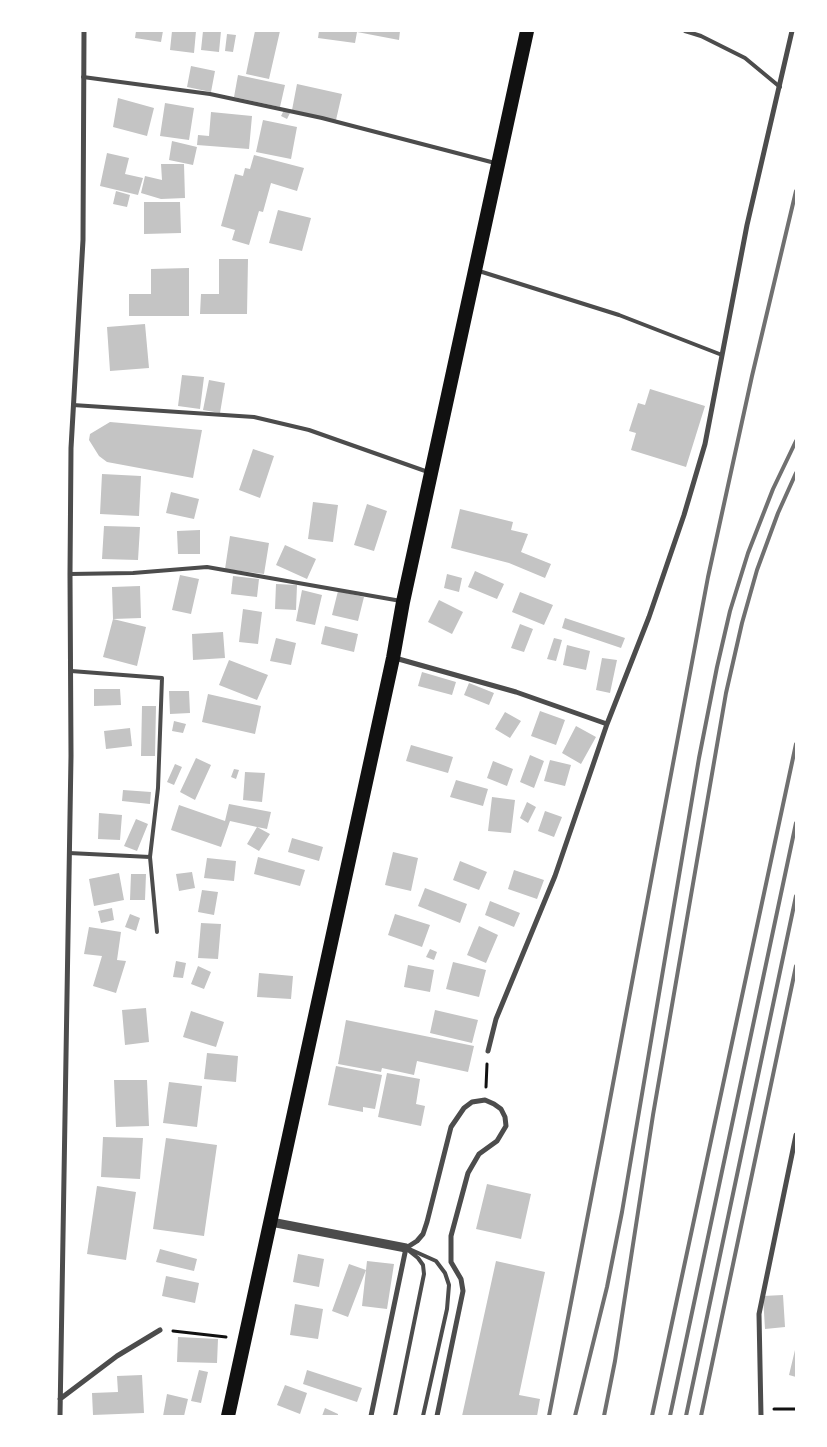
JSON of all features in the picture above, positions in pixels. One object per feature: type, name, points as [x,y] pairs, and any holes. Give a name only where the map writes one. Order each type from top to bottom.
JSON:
[{"type":"highway","points":[[228,1416],[527,31]]},
{"type":"street","points":[[60,1416],[69,853],[71,448],[82,240],[84,31]]},
{"type":"street","points":[[488,1051],[496,1019],[555,876],[607,724],[649,617],[684,515],[705,444],[747,225],[792,31]]},
{"type":"street","points":[[393,658],[516,692],[607,724]]},
{"type":"street","points":[[271,1222],[406,1248],[417,1241],[427,1222],[451,1128],[464,1108],[472,1102],[485,1100],[500,1109],[505,1118],[506,1126],[497,1141],[479,1154],[468,1174],[451,1236],[451,1262],[461,1279],[463,1291],[437,1416]]},
{"type":"street","points":[[761,1416],[759,1314],[796,1135]]},
{"type":"street","points":[[371,1416],[406,1248]]},
{"type":"street","points":[[60,1399],[117,1356],[160,1330]]},
{"type":"lane","points":[[685,31],[701,36],[744,58],[780,87]]},
{"type":"lane","points":[[83,76],[210,94],[322,118],[498,163]]},
{"type":"lane","points":[[475,270],[619,315],[722,355]]},
{"type":"lane","points":[[73,406],[254,417],[309,430],[432,473]]},
{"type":"lane","points":[[70,574],[133,573],[207,567],[403,602]]},
{"type":"lane","points":[[71,671],[162,678],[158,788],[150,857],[157,932]]},
{"type":"lane","points":[[69,853],[150,857]]},
{"type":"lane","points":[[395,1416],[424,1274],[418,1258],[406,1248]]},
{"type":"lane","points":[[406,1248],[436,1261],[446,1273],[449,1285],[447,1309],[423,1416]]},
{"type":"path","points":[[485,1100],[488,1051]]},
{"type":"path","points":[[160,1330],[244,1338]]},
{"type":"path","points":[[762,1409],[796,1409]]},
{"type":"building","points":[[136,31],[163,31],[161,42],[135,38]]},
{"type":"building","points":[[172,31],[196,31],[194,53],[170,50]]},
{"type":"building","points":[[203,31],[221,31],[219,52],[201,50]]},
{"type":"building","points":[[255,31],[280,31],[269,79],[246,74]]},
{"type":"building","points":[[319,31],[400,31],[399,40],[357,32],[355,43],[318,38]]},
{"type":"building","points":[[227,34],[236,35],[233,52],[225,51]]},
{"type":"building","points":[[191,66],[215,71],[211,92],[187,87]]},
{"type":"building","points":[[238,75],[285,85],[280,107],[234,97]]},
{"type":"building","points":[[297,84],[342,94],[336,120],[292,110]]},
{"type":"building","points":[[118,98],[154,108],[147,136],[113,127]]},
{"type":"building","points":[[165,103],[194,108],[189,140],[160,136]]},
{"type":"building","points":[[284,110],[290,113],[287,119],[281,116]]},
{"type":"building","points":[[211,112],[252,116],[249,149],[197,145],[198,135],[209,136]]},
{"type":"building","points":[[263,120],[297,127],[291,159],[256,152]]},
{"type":"building","points":[[172,141],[197,147],[193,165],[169,160]]},
{"type":"building","points":[[107,153],[129,158],[125,174],[143,178],[138,195],[100,186]]},
{"type":"building","points":[[254,155],[304,168],[297,191],[271,183],[263,212],[259,211],[249,245],[232,240],[235,230],[221,226],[235,174],[243,176],[245,168],[250,169]]},
{"type":"building","points":[[161,164],[184,164],[185,198],[161,199],[141,193],[145,176],[162,180]]},
{"type":"building","points":[[116,191],[130,195],[127,207],[113,204]]},
{"type":"building","points":[[144,202],[180,202],[181,233],[144,234]]},
{"type":"building","points":[[278,210],[311,218],[302,251],[269,243]]},
{"type":"building","points":[[219,259],[248,259],[247,314],[200,314],[201,294],[219,294]]},
{"type":"building","points":[[189,268],[189,316],[129,316],[129,294],[151,294],[151,269]]},
{"type":"building","points":[[145,324],[149,368],[110,371],[107,327]]},
{"type":"building","points":[[182,375],[204,377],[200,409],[178,406]]},
{"type":"building","points":[[209,380],[225,383],[220,413],[203,410]]},
{"type":"building","points":[[650,389],[705,406],[686,467],[631,450],[636,433],[629,431],[638,403],[645,405]]},
{"type":"building","points":[[110,422],[202,430],[193,478],[107,462],[99,456],[89,440],[90,434]]},
{"type":"building","points":[[253,449],[274,456],[260,498],[239,490]]},
{"type":"building","points":[[102,474],[141,476],[139,516],[100,514]]},
{"type":"building","points":[[171,492],[199,499],[194,519],[166,513]]},
{"type":"building","points":[[313,502],[338,505],[333,542],[308,539]]},
{"type":"building","points":[[367,504],[387,511],[374,551],[354,545]]},
{"type":"building","points":[[460,509],[513,522],[511,530],[528,534],[521,552],[551,564],[545,578],[509,563],[451,548]]},
{"type":"building","points":[[104,526],[140,527],[138,560],[102,559]]},
{"type":"building","points":[[200,530],[200,554],[178,554],[177,531]]},
{"type":"building","points":[[230,536],[269,543],[264,574],[225,569]]},
{"type":"building","points":[[285,545],[316,559],[307,579],[276,565]]},
{"type":"building","points":[[475,571],[504,584],[497,599],[468,587]]},
{"type":"building","points":[[447,574],[462,578],[459,592],[444,588]]},
{"type":"building","points":[[180,575],[199,579],[191,614],[172,610]]},
{"type":"building","points":[[233,576],[259,579],[257,597],[231,594]]},
{"type":"building","points":[[276,584],[297,585],[296,610],[275,609]]},
{"type":"building","points":[[140,586],[141,618],[113,619],[112,587]]},
{"type":"building","points":[[302,590],[322,595],[315,625],[296,621]]},
{"type":"building","points":[[338,591],[364,597],[358,621],[332,615]]},
{"type":"building","points":[[520,592],[553,605],[544,625],[512,612]]},
{"type":"building","points":[[439,600],[463,612],[452,634],[428,622]]},
{"type":"building","points":[[243,609],[262,612],[258,644],[239,642]]},
{"type":"building","points":[[565,618],[625,638],[621,648],[562,628]]},
{"type":"building","points":[[113,619],[146,627],[137,666],[103,657]]},
{"type":"building","points":[[520,624],[533,629],[524,652],[511,648]]},
{"type":"building","points":[[325,626],[358,634],[354,652],[321,644]]},
{"type":"building","points":[[223,632],[225,658],[193,660],[192,634]]},
{"type":"building","points":[[276,638],[296,643],[291,665],[270,661]]},
{"type":"building","points":[[554,638],[562,640],[556,661],[547,659]]},
{"type":"building","points":[[567,645],[590,651],[586,670],[563,665]]},
{"type":"building","points":[[602,658],[617,660],[610,693],[596,690]]},
{"type":"building","points":[[229,660],[268,675],[257,700],[219,685]]},
{"type":"building","points":[[422,672],[456,682],[452,695],[418,686]]},
{"type":"building","points":[[469,683],[494,693],[489,705],[464,695]]},
{"type":"building","points":[[94,689],[120,689],[121,705],[94,706]]},
{"type":"building","points":[[169,691],[189,691],[190,713],[170,714]]},
{"type":"building","points":[[208,694],[261,706],[255,734],[202,722]]},
{"type":"building","points":[[142,706],[156,706],[155,756],[141,756]]},
{"type":"building","points":[[540,711],[565,720],[556,745],[531,736]]},
{"type":"building","points":[[505,712],[521,721],[510,738],[495,729]]},
{"type":"building","points":[[174,721],[186,724],[183,733],[172,731]]},
{"type":"building","points":[[576,726],[596,737],[581,764],[562,753]]},
{"type":"building","points":[[130,728],[132,746],[106,749],[104,731]]},
{"type":"building","points":[[411,745],[453,757],[448,773],[406,761]]},
{"type":"building","points":[[530,755],[544,761],[534,788],[520,782]]},
{"type":"building","points":[[196,758],[211,765],[195,800],[180,792]]},
{"type":"building","points":[[550,760],[571,765],[565,786],[544,781]]},
{"type":"building","points":[[493,761],[513,769],[507,786],[487,778]]},
{"type":"building","points":[[175,764],[182,767],[174,785],[167,782]]},
{"type":"building","points":[[234,769],[239,770],[236,779],[231,777]]},
{"type":"building","points":[[245,772],[265,773],[262,802],[243,800]]},
{"type":"building","points":[[456,780],[488,789],[483,806],[450,797]]},
{"type":"building","points":[[123,790],[151,792],[150,804],[122,801]]},
{"type":"building","points":[[492,797],[515,800],[511,833],[488,831]]},
{"type":"building","points":[[527,802],[536,807],[528,823],[520,818]]},
{"type":"building","points":[[229,804],[271,812],[267,829],[230,821],[221,847],[171,830],[179,805],[225,821]]},
{"type":"building","points":[[545,811],[562,817],[554,837],[538,831]]},
{"type":"building","points":[[99,813],[122,815],[120,840],[98,839]]},
{"type":"building","points":[[136,819],[148,824],[137,851],[124,846]]},
{"type":"building","points":[[257,827],[270,834],[259,851],[247,844]]},
{"type":"building","points":[[292,838],[323,847],[319,861],[288,852]]},
{"type":"building","points":[[393,852],[418,858],[411,891],[385,885]]},
{"type":"building","points":[[258,857],[305,870],[300,886],[254,874]]},
{"type":"building","points":[[207,858],[236,861],[234,881],[204,878]]},
{"type":"building","points":[[460,861],[487,872],[479,890],[453,880]]},
{"type":"building","points":[[514,870],[544,880],[537,899],[508,889]]},
{"type":"building","points":[[192,872],[195,888],[179,891],[176,874]]},
{"type":"building","points":[[119,873],[124,900],[94,906],[89,879]]},
{"type":"building","points":[[131,874],[146,874],[145,900],[130,900]]},
{"type":"building","points":[[425,888],[467,904],[460,923],[418,906]]},
{"type":"building","points":[[202,890],[218,892],[214,915],[198,912]]},
{"type":"building","points":[[490,901],[520,913],[514,927],[485,915]]},
{"type":"building","points":[[112,908],[114,920],[101,923],[98,911]]},
{"type":"building","points":[[130,914],[140,918],[136,931],[125,927]]},
{"type":"building","points":[[395,914],[430,925],[422,947],[388,935]]},
{"type":"building","points":[[201,923],[221,924],[218,959],[198,958]]},
{"type":"building","points":[[479,926],[498,935],[486,963],[467,955]]},
{"type":"building","points":[[89,927],[121,932],[117,960],[126,961],[116,993],[93,986],[102,956],[84,954]]},
{"type":"building","points":[[430,949],[437,952],[434,960],[426,957]]},
{"type":"building","points":[[176,961],[186,963],[183,978],[173,977]]},
{"type":"building","points":[[453,962],[486,970],[479,997],[446,989]]},
{"type":"building","points":[[408,965],[434,970],[430,992],[404,987]]},
{"type":"building","points":[[198,966],[211,972],[204,989],[191,984]]},
{"type":"building","points":[[259,973],[293,976],[291,999],[257,997]]},
{"type":"building","points":[[146,1008],[149,1042],[125,1045],[122,1010]]},
{"type":"building","points":[[435,1010],[478,1020],[472,1043],[430,1033]]},
{"type":"building","points":[[191,1011],[224,1022],[216,1047],[183,1037]]},
{"type":"building","points":[[346,1020],[474,1046],[468,1072],[417,1061],[414,1075],[382,1068],[381,1072],[338,1064]]},
{"type":"building","points":[[207,1053],[238,1056],[236,1082],[204,1079]]},
{"type":"building","points":[[336,1066],[382,1075],[375,1109],[363,1107],[363,1112],[328,1105]]},
{"type":"building","points":[[387,1073],[420,1079],[416,1104],[425,1106],[421,1126],[378,1117]]},
{"type":"building","points":[[114,1080],[147,1080],[149,1126],[116,1127]]},
{"type":"building","points":[[169,1082],[202,1086],[197,1127],[163,1123]]},
{"type":"building","points":[[103,1137],[143,1138],[140,1179],[101,1177]]},
{"type":"building","points":[[166,1138],[217,1145],[204,1236],[153,1229]]},
{"type":"building","points":[[487,1184],[531,1194],[521,1239],[476,1229]]},
{"type":"building","points":[[97,1186],[136,1192],[126,1260],[87,1254]]},
{"type":"building","points":[[160,1249],[197,1259],[194,1271],[156,1262]]},
{"type":"building","points":[[298,1254],[324,1259],[319,1287],[293,1282]]},
{"type":"building","points":[[367,1261],[394,1264],[387,1309],[362,1306]]},
{"type":"building","points":[[496,1261],[545,1272],[519,1395],[540,1399],[537,1416],[462,1416]]},
{"type":"building","points":[[349,1264],[366,1270],[348,1317],[332,1311]]},
{"type":"building","points":[[166,1276],[199,1283],[195,1303],[162,1296]]},
{"type":"building","points":[[783,1295],[785,1327],[765,1329],[763,1296]]},
{"type":"building","points":[[295,1304],[323,1309],[318,1339],[290,1335]]},
{"type":"building","points":[[178,1337],[218,1339],[217,1363],[177,1362]]},
{"type":"building","points":[[796,1350],[796,1377],[789,1375]]},
{"type":"building","points":[[199,1370],[208,1372],[201,1403],[191,1401]]},
{"type":"building","points":[[307,1370],[362,1388],[357,1402],[303,1384]]},
{"type":"building","points":[[142,1375],[144,1413],[93,1415],[92,1393],[118,1392],[117,1376]]},
{"type":"building","points":[[285,1385],[307,1393],[300,1414],[277,1405]]},
{"type":"building","points":[[167,1394],[188,1399],[184,1416],[163,1416]]},
{"type":"building","points":[[325,1408],[338,1414],[338,1416],[322,1416]]},
{"type":"railway","points":[[549,1416],[708,577],[752,376],[796,191]]},
{"type":"railway","points":[[575,1416],[607,1287],[622,1212],[699,758],[717,667],[730,611],[748,553],[773,489],[796,441]]},
{"type":"railway","points":[[604,1416],[615,1361],[653,1115],[726,693],[742,623],[757,570],[778,513],[796,473]]},
{"type":"railway","points":[[652,1416],[796,744]]},
{"type":"railway","points":[[670,1416],[796,823]]},
{"type":"railway","points":[[686,1416],[796,896]]},
{"type":"railway","points":[[701,1416],[796,966]]}]
